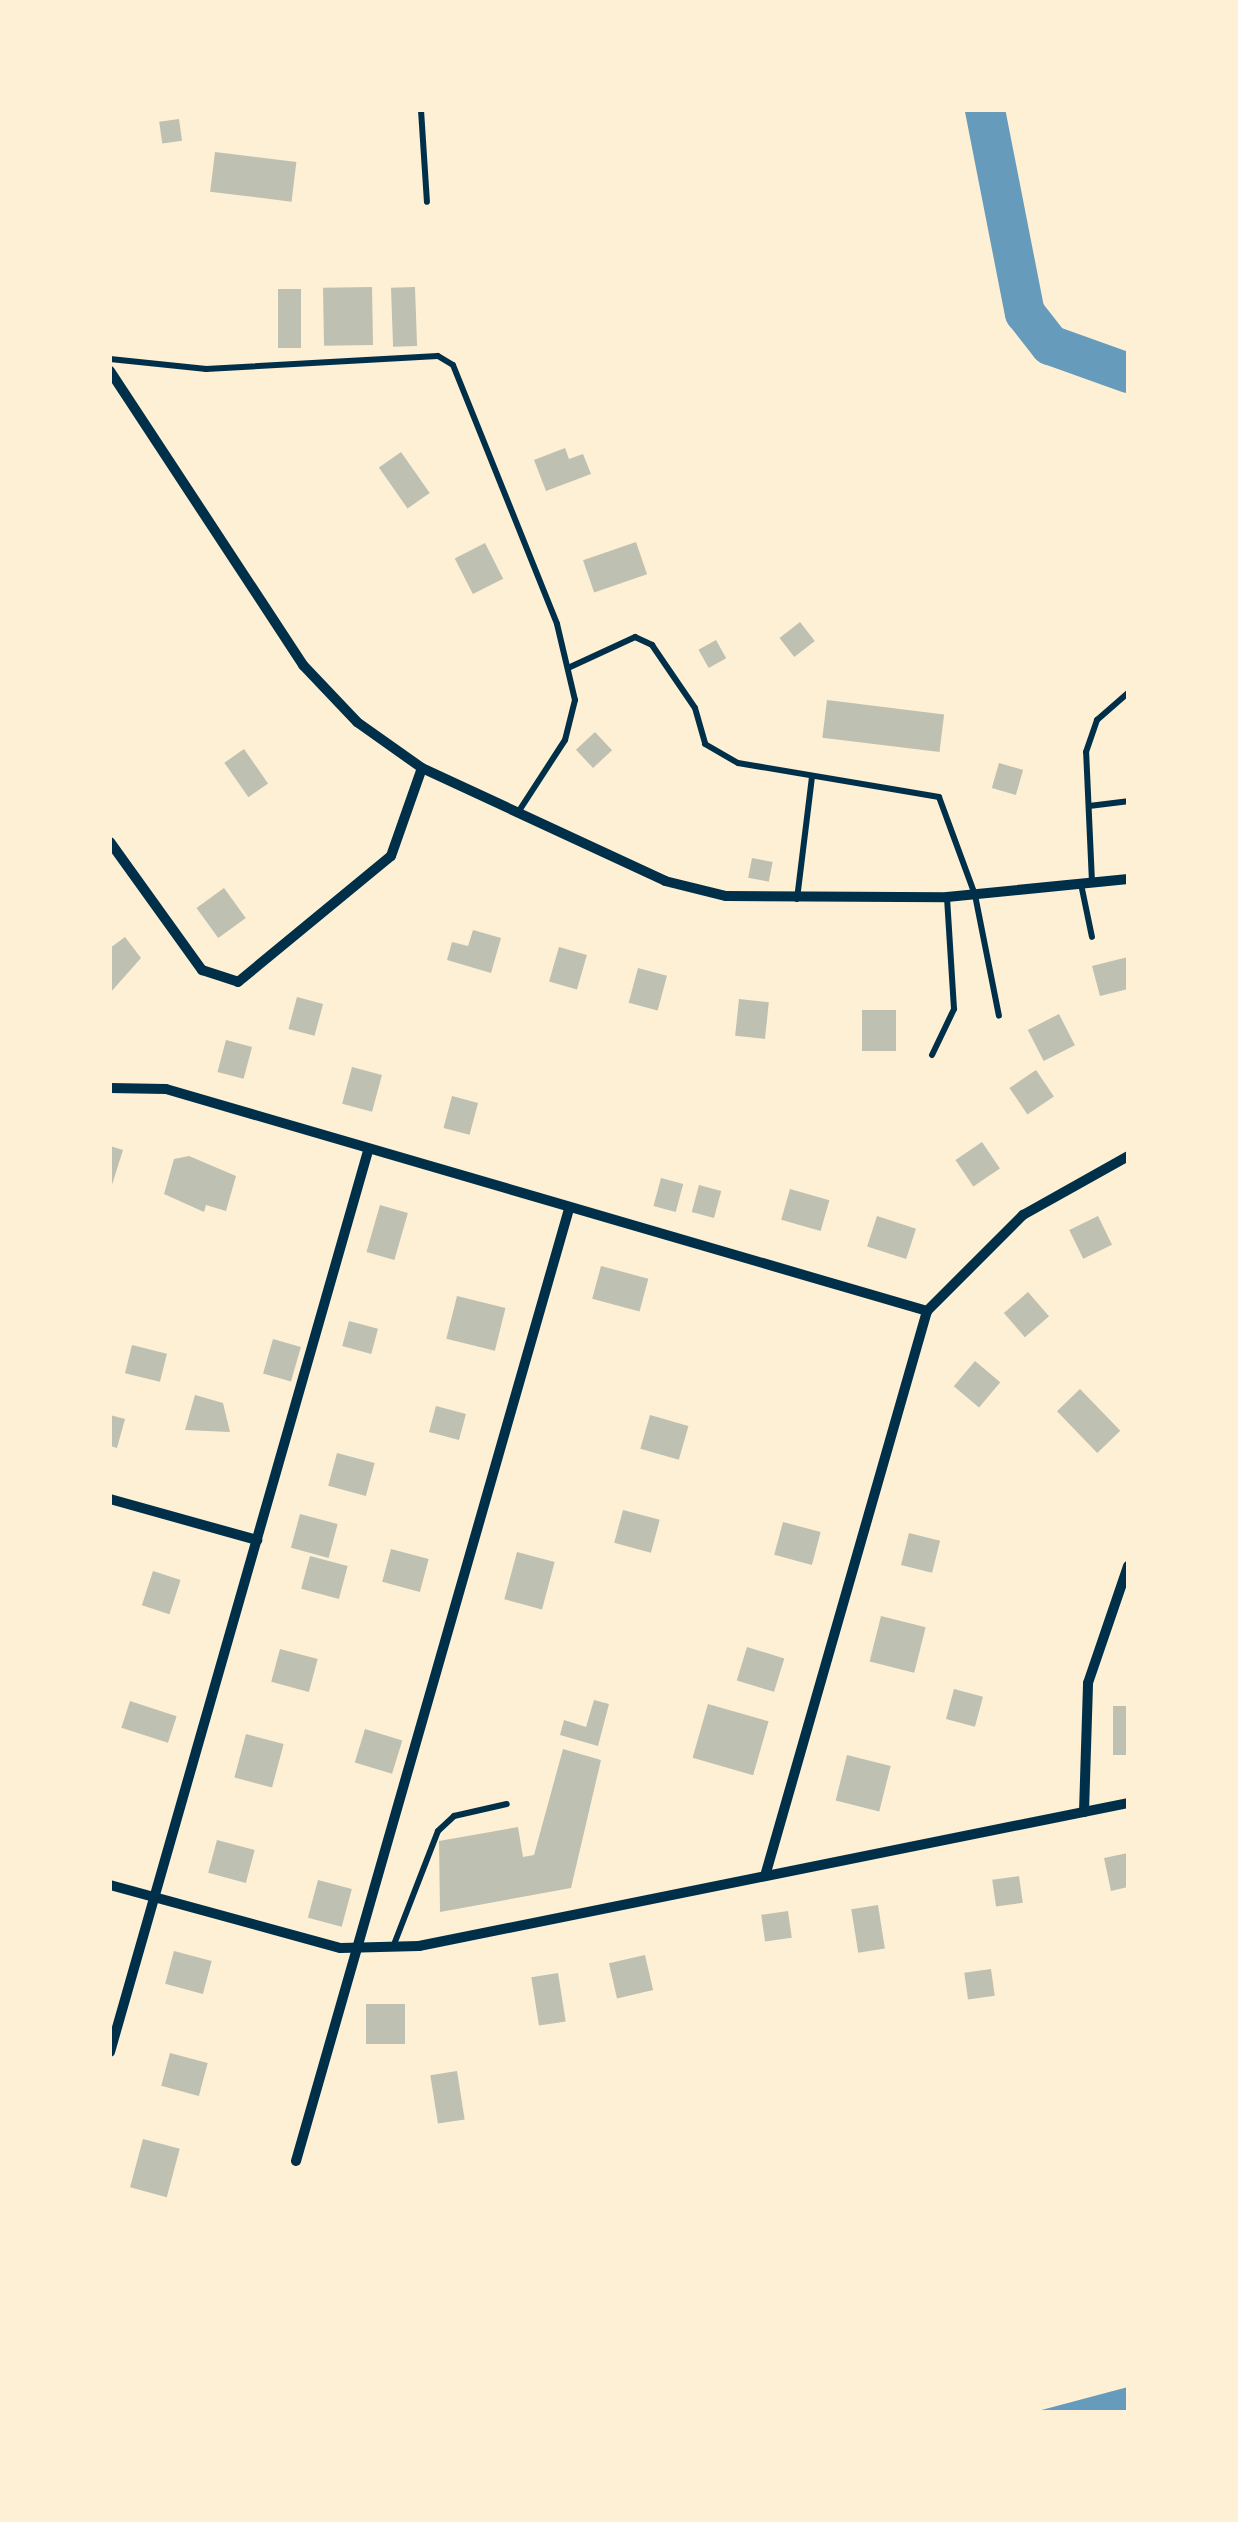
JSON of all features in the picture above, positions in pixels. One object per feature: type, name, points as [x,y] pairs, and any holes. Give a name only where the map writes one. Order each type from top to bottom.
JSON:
[{"type":"street","points":[[110,372],[303,665],[357,722],[422,768],[665,881],[798,900],[946,897],[1128,879]]},
{"type":"street","points":[[110,842],[202,970],[238,982],[392,856],[422,768]]},
{"type":"street","points":[[110,1088],[166,1089],[927,1311]]},
{"type":"street","points":[[110,2052],[368,1151]]},
{"type":"street","points":[[765,1876],[927,1311],[1023,1215],[1128,1156]]},
{"type":"street","points":[[296,2160],[569,1208]]},
{"type":"street","points":[[110,1499],[257,1540]]},
{"type":"street","points":[[1084,1812],[1088,1683],[1128,1566]]},
{"type":"street","points":[[110,1885],[357,1947],[473,1940],[1128,1803]]},
{"type":"lane","points":[[420,110],[427,202]]},
{"type":"lane","points":[[110,359],[206,369],[438,356],[453,365],[568,668],[575,700],[565,740],[517,814]]},
{"type":"lane","points":[[568,668],[635,637],[652,645],[695,708],[706,744],[738,763],[939,797],[975,895],[999,1016]]},
{"type":"lane","points":[[1092,936],[1086,884],[1086,752],[1097,720],[1128,693]]},
{"type":"lane","points":[[798,900],[812,776]]},
{"type":"lane","points":[[1088,806],[1128,802]]},
{"type":"lane","points":[[932,1055],[954,1009],[946,897]]},
{"type":"lane","points":[[393,1946],[438,1831],[454,1816],[508,1804]]},
{"type":"water","points":[[1128,2387],[1128,2412],[1034,2412]]},
{"type":"building","points":[[179,119],[182,141],[162,144],[159,122]]},
{"type":"building","points":[[215,152],[296,162],[292,202],[210,192]]},
{"type":"building","points":[[372,287],[373,345],[324,346],[323,288]]},
{"type":"building","points":[[415,287],[417,346],[393,347],[391,288]]},
{"type":"building","points":[[278,289],[301,289],[301,348],[278,348]]},
{"type":"building","points":[[565,448],[569,459],[583,454],[591,474],[546,491],[534,460]]},
{"type":"building","points":[[401,452],[430,493],[408,508],[379,467]]},
{"type":"building","points":[[636,542],[647,574],[594,592],[583,560]]},
{"type":"building","points":[[485,543],[503,579],[473,594],[455,558]]},
{"type":"building","points":[[800,622],[815,641],[794,657],[780,638]]},
{"type":"building","points":[[716,640],[726,658],[709,668],[699,650]]},
{"type":"building","points":[[827,700],[944,714],[939,752],[822,738]]},
{"type":"building","points":[[595,732],[612,750],[593,768],[576,750]]},
{"type":"building","points":[[244,749],[268,783],[248,797],[224,763]]},
{"type":"building","points":[[999,763],[1023,770],[1016,795],[992,788]]},
{"type":"building","points":[[752,858],[773,862],[769,882],[748,878]]},
{"type":"building","points":[[224,888],[246,918],[218,938],[196,908]]},
{"type":"building","points":[[473,930],[501,938],[491,973],[447,960],[452,942],[468,946]]},
{"type":"building","points":[[125,937],[141,958],[110,993],[110,948]]},
{"type":"building","points":[[559,947],[587,955],[577,990],[549,982]]},
{"type":"building","points":[[1128,957],[1128,989],[1100,996],[1092,966]]},
{"type":"building","points":[[638,968],[667,976],[658,1011],[629,1003]]},
{"type":"building","points":[[297,997],[323,1004],[315,1036],[288,1029]]},
{"type":"building","points":[[739,999],[769,1002],[765,1039],[735,1036]]},
{"type":"building","points":[[862,1010],[896,1010],[896,1051],[862,1051]]},
{"type":"building","points":[[1059,1014],[1075,1045],[1044,1061],[1028,1030]]},
{"type":"building","points":[[226,1040],[252,1047],[244,1079],[217,1072]]},
{"type":"building","points":[[352,1067],[382,1075],[372,1112],[342,1104]]},
{"type":"building","points":[[1036,1070],[1054,1097],[1027,1114],[1009,1088]]},
{"type":"building","points":[[452,1096],[478,1103],[470,1135],[443,1128]]},
{"type":"building","points":[[982,1142],[1000,1169],[973,1186],[955,1160]]},
{"type":"building","points":[[110,1146],[123,1150],[111,1188],[110,1188]]},
{"type":"building","points":[[189,1156],[236,1176],[226,1211],[206,1205],[204,1212],[164,1194],[174,1159]]},
{"type":"building","points":[[661,1178],[683,1184],[676,1212],[653,1206]]},
{"type":"building","points":[[699,1185],[721,1191],[714,1218],[692,1212]]},
{"type":"building","points":[[790,1189],[829,1200],[821,1231],[781,1220]]},
{"type":"building","points":[[380,1205],[408,1213],[394,1260],[366,1252]]},
{"type":"building","points":[[877,1216],[916,1229],[906,1259],[867,1246]]},
{"type":"building","points":[[1098,1216],[1112,1245],[1083,1259],[1069,1230]]},
{"type":"building","points":[[601,1266],[648,1279],[640,1312],[592,1299]]},
{"type":"building","points":[[1028,1292],[1049,1316],[1025,1337],[1004,1313]]},
{"type":"building","points":[[457,1296],[506,1308],[495,1351],[446,1339]]},
{"type":"building","points":[[349,1321],[378,1329],[371,1354],[342,1346]]},
{"type":"building","points":[[273,1339],[301,1347],[291,1382],[263,1374]]},
{"type":"building","points":[[132,1345],[167,1354],[160,1382],[125,1373]]},
{"type":"building","points":[[975,1361],[1000,1382],[979,1407],[954,1386]]},
{"type":"building","points":[[1080,1389],[1120,1431],[1097,1453],[1057,1411]]},
{"type":"building","points":[[195,1395],[223,1403],[230,1432],[185,1430]]},
{"type":"building","points":[[436,1406],[466,1414],[459,1440],[429,1432]]},
{"type":"building","points":[[110,1415],[125,1419],[117,1448],[110,1446]]},
{"type":"building","points":[[650,1415],[688,1426],[679,1460],[640,1449]]},
{"type":"building","points":[[337,1453],[375,1463],[366,1496],[328,1486]]},
{"type":"building","points":[[623,1510],[660,1520],[651,1553],[614,1543]]},
{"type":"building","points":[[300,1514],[338,1524],[329,1558],[291,1548]]},
{"type":"building","points":[[783,1522],[821,1532],[812,1565],[774,1555]]},
{"type":"building","points":[[909,1533],[940,1541],[932,1573],[901,1565]]},
{"type":"building","points":[[391,1549],[429,1559],[420,1592],[382,1582]]},
{"type":"building","points":[[517,1552],[555,1562],[542,1609],[504,1599]]},
{"type":"building","points":[[310,1556],[348,1566],[339,1599],[301,1589]]},
{"type":"building","points":[[153,1571],[181,1580],[169,1614],[142,1605]]},
{"type":"building","points":[[881,1616],[926,1627],[914,1673],[870,1662]]},
{"type":"building","points":[[747,1647],[784,1658],[774,1692],[737,1680]]},
{"type":"building","points":[[280,1649],[318,1659],[309,1692],[271,1682]]},
{"type":"building","points":[[954,1689],[983,1697],[975,1727],[946,1719]]},
{"type":"building","points":[[594,1700],[609,1704],[598,1746],[560,1735],[564,1720],[586,1727]]},
{"type":"building","points":[[130,1701],[177,1716],[168,1743],[121,1728]]},
{"type":"building","points":[[708,1704],[769,1721],[753,1775],[693,1758]]},
{"type":"building","points":[[1113,1706],[1128,1706],[1128,1755],[1113,1755]]},
{"type":"building","points":[[365,1729],[402,1740],[392,1774],[355,1762]]},
{"type":"building","points":[[246,1734],[284,1744],[272,1788],[234,1777]]},
{"type":"building","points":[[563,1749],[601,1760],[571,1888],[440,1912],[439,1841],[518,1827],[523,1857],[534,1855]]},
{"type":"building","points":[[847,1755],[891,1766],[879,1811],[836,1801]]},
{"type":"building","points":[[217,1840],[255,1850],[246,1883],[208,1873]]},
{"type":"building","points":[[1128,1853],[1128,1887],[1111,1891],[1104,1858]]},
{"type":"building","points":[[1019,1876],[1023,1903],[996,1906],[992,1880]]},
{"type":"building","points":[[318,1880],[352,1889],[342,1927],[308,1918]]},
{"type":"building","points":[[878,1905],[885,1948],[858,1953],[851,1909]]},
{"type":"building","points":[[788,1911],[792,1938],[765,1941],[761,1915]]},
{"type":"building","points":[[174,1951],[212,1961],[203,1994],[165,1984]]},
{"type":"building","points":[[645,1955],[653,1990],[617,1998],[609,1963]]},
{"type":"building","points":[[991,1969],[995,1996],[968,1999],[964,1973]]},
{"type":"building","points":[[558,1973],[566,2021],[539,2026],[531,1977]]},
{"type":"building","points":[[366,2004],[405,2004],[405,2044],[366,2044]]},
{"type":"building","points":[[170,2053],[208,2063],[199,2096],[161,2086]]},
{"type":"building","points":[[457,2071],[465,2119],[438,2124],[430,2075]]},
{"type":"building","points":[[143,2139],[180,2149],[167,2197],[130,2187]]},
{"type":"waterway","points":[[985,110],[1025,313],[1050,345],[1128,373]]}]
